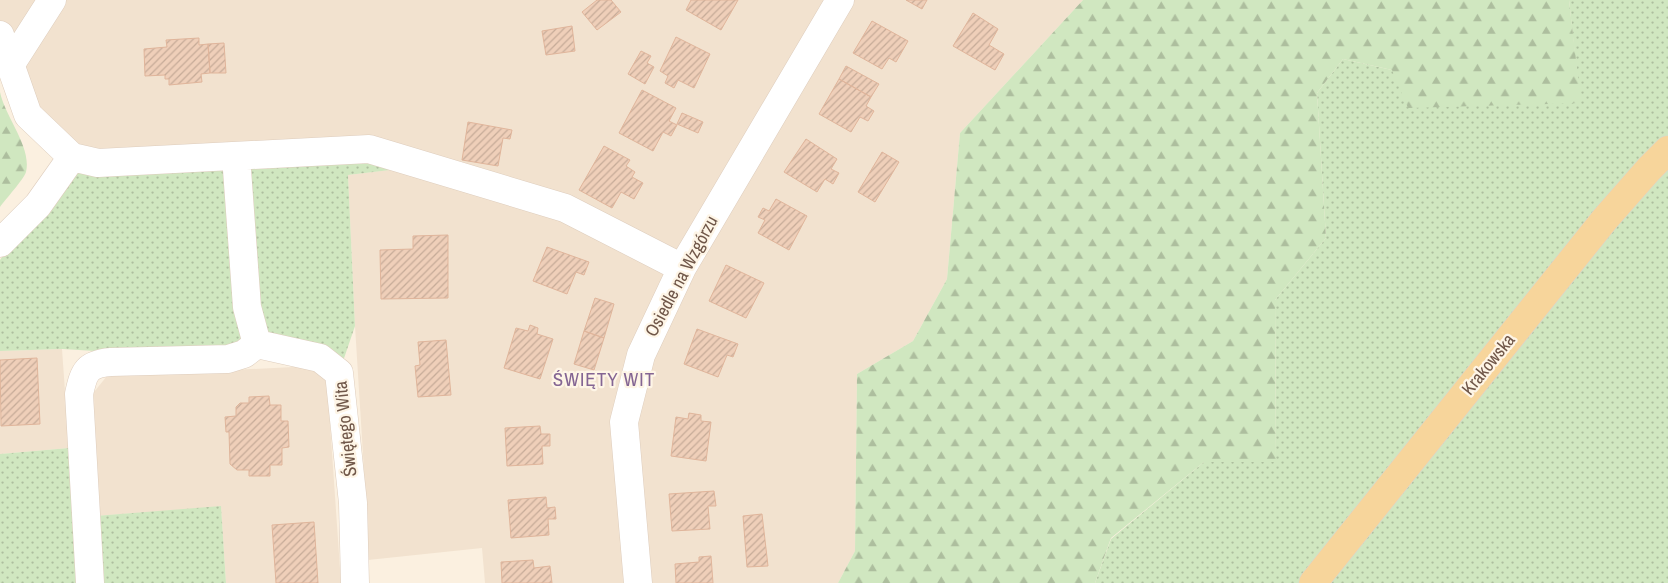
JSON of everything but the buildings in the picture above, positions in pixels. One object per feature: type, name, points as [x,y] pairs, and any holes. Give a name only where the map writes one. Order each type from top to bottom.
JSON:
[{"type":"main road","name":"Krakowska","points":[[1313,583],[1605,219],[1668,150]]},
{"type":"street","points":[[11,64],[52,0]]},
{"type":"street","name":"Osiedle na Wzgórzu","points":[[638,583],[624,422],[641,355],[682,268],[840,0]]},
{"type":"street","points":[[0,36],[28,115],[72,158],[98,164],[369,149],[565,208],[682,268]]},
{"type":"street","points":[[90,583],[79,394],[82,378],[87,370],[96,364],[111,362],[228,359],[244,354],[257,344],[248,308],[236,156]]},
{"type":"street","points":[[0,243],[38,205],[72,158]]},
{"type":"street","name":"Świętego Wita","points":[[257,344],[320,358],[340,373],[353,502],[355,583]]},
{"type":"shaded area","points":[[0,0],[1083,0],[960,133],[947,279],[913,341],[857,374],[855,551],[838,583],[485,583],[482,548],[368,560],[348,175],[422,166],[98,163],[28,115],[0,35]]},
{"type":"shaded area","points":[[62,349],[69,448],[0,454],[0,351]]},
{"type":"shaded area","points":[[314,366],[327,380],[341,583],[226,583],[221,507],[95,516],[94,392],[107,376]]},
{"type":"green space","points":[[1083,0],[1569,0],[1581,103],[1408,108],[1392,70],[1343,59],[1317,93],[1326,238],[1275,300],[1276,462],[1204,462],[1111,538],[1095,583],[838,583],[855,551],[857,374],[913,341],[947,279],[960,133]]},
{"type":"green space","points":[[1569,0],[1668,0],[1668,583],[1095,583],[1111,539],[1204,462],[1276,462],[1275,300],[1326,238],[1317,93],[1343,59],[1392,70],[1580,102]]},
{"type":"green space","points":[[0,92],[7,112],[22,142],[27,162],[25,175],[0,207]]},
{"type":"green space","points":[[369,149],[424,166],[348,175],[355,326],[339,373],[320,358],[228,359],[62,349],[0,351],[0,260],[72,157]]},
{"type":"green space","points":[[69,448],[77,583],[0,583],[0,454]]},
{"type":"green space","points":[[221,506],[226,583],[97,583],[95,516]]},
{"type":"district","name":"ŚWIĘTY WIT","points":[[604,379]]}]
